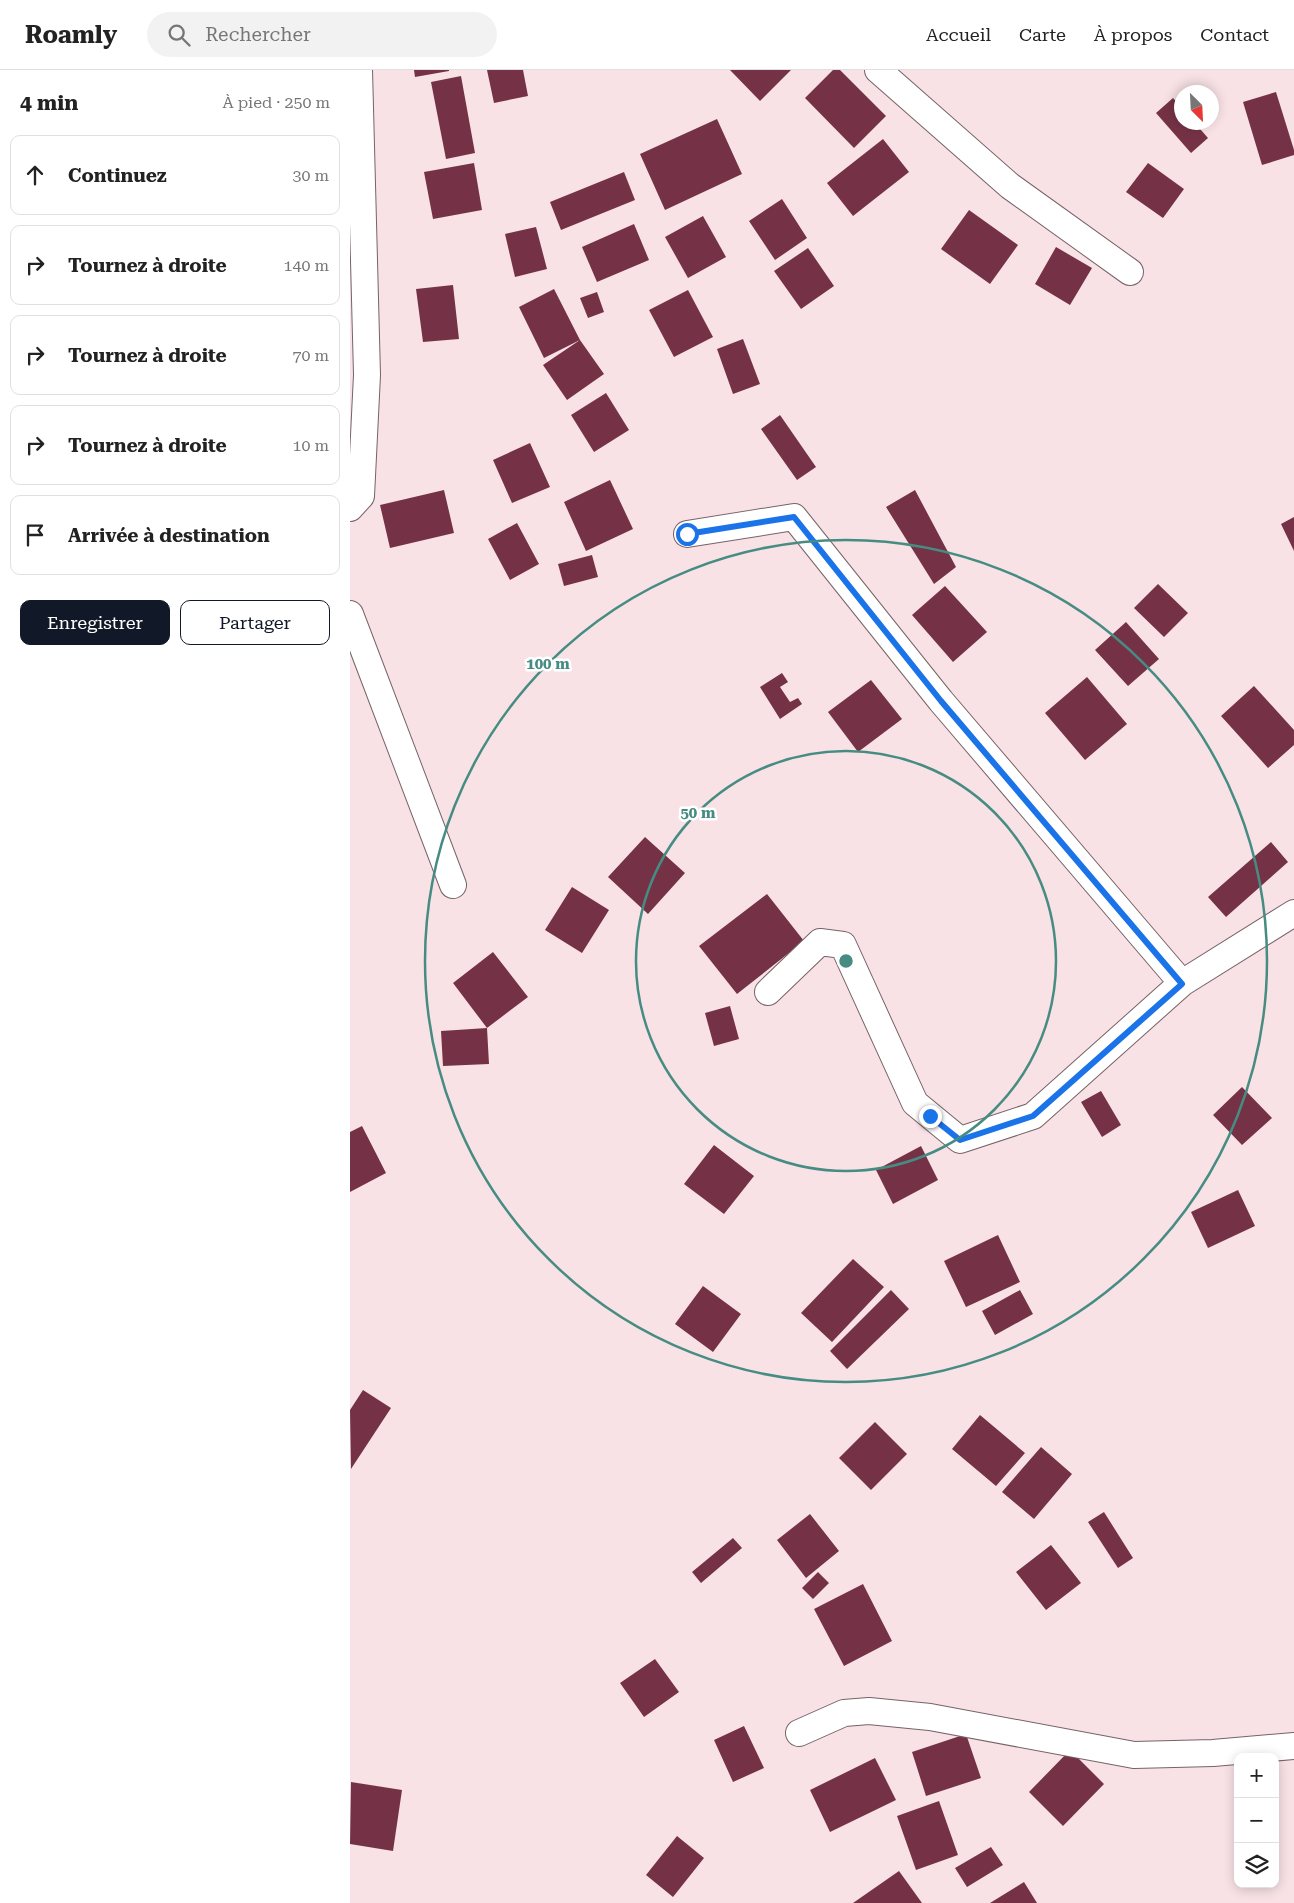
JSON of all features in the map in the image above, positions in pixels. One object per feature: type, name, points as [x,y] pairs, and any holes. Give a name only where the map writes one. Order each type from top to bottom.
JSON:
[{"type":"street","points":[[350,508],[361,496],[367,375],[359,70]]},
{"type":"street","points":[[878,70],[1010,186],[1130,272]]},
{"type":"street","points":[[687,534],[794,517],[941,701],[1182,984]]},
{"type":"street","points":[[350,614],[453,885]]},
{"type":"street","points":[[768,992],[820,942],[843,945],[914,1104],[960,1140],[1033,1116],[1182,984],[1294,913]]},
{"type":"street","points":[[799,1733],[844,1713],[869,1711],[930,1717],[1134,1755],[1213,1753],[1294,1746]]},
{"type":"building","points":[[414,70],[449,70],[449,71],[415,77]]},
{"type":"building","points":[[487,70],[523,70],[528,96],[494,103]]},
{"type":"building","points":[[730,70],[791,70],[760,101]]},
{"type":"building","points":[[833,70],[840,70],[886,116],[854,148],[805,98]]},
{"type":"building","points":[[461,76],[475,153],[446,159],[431,82]]},
{"type":"building","points":[[1276,92],[1294,155],[1262,165],[1243,102]]},
{"type":"building","points":[[1173,98],[1174,130],[1201,130],[1208,138],[1191,153],[1156,113]]},
{"type":"building","points":[[717,119],[742,174],[665,210],[640,154]]},
{"type":"building","points":[[883,139],[909,172],[853,216],[827,183]]},
{"type":"building","points":[[474,163],[482,210],[433,219],[424,172]]},
{"type":"building","points":[[1148,163],[1184,189],[1163,218],[1126,192]]},
{"type":"building","points":[[624,172],[635,200],[561,230],[550,202]]},
{"type":"building","points":[[782,199],[807,238],[775,260],[749,221]]},
{"type":"building","points":[[969,210],[1018,245],[990,284],[941,249]]},
{"type":"building","points":[[703,216],[726,257],[688,278],[665,237]]},
{"type":"building","points":[[634,224],[649,260],[597,282],[582,247]]},
{"type":"building","points":[[536,227],[547,269],[515,277],[505,234]]},
{"type":"building","points":[[1056,247],[1092,268],[1070,305],[1035,284]]},
{"type":"building","points":[[808,248],[834,286],[801,309],[774,271]]},
{"type":"building","points":[[453,285],[459,339],[423,342],[416,289]]},
{"type":"building","points":[[554,289],[580,340],[544,358],[519,307]]},
{"type":"building","points":[[688,290],[713,337],[674,357],[649,310]]},
{"type":"building","points":[[597,292],[604,312],[588,318],[580,298]]},
{"type":"building","points":[[743,339],[760,384],[733,394],[717,349]]},
{"type":"building","points":[[580,340],[604,374],[567,400],[543,365]]},
{"type":"building","points":[[606,393],[629,430],[594,452],[571,415]]},
{"type":"building","points":[[780,415],[816,467],[797,480],[761,429]]},
{"type":"building","points":[[530,443],[550,487],[512,503],[493,460]]},
{"type":"building","points":[[610,480],[633,529],[586,551],[564,502]]},
{"type":"building","points":[[444,490],[454,533],[390,548],[380,505]]},
{"type":"building","points":[[915,490],[956,567],[934,584],[886,507]]},
{"type":"building","points":[[1294,517],[1294,551],[1281,524]]},
{"type":"building","points":[[517,523],[539,564],[510,580],[488,539]]},
{"type":"building","points":[[592,555],[598,577],[564,586],[558,564]]},
{"type":"building","points":[[1158,584],[1188,613],[1164,637],[1134,608]]},
{"type":"building","points":[[945,586],[987,632],[953,662],[912,615]]},
{"type":"building","points":[[1126,622],[1159,659],[1128,686],[1095,650]]},
{"type":"building","points":[[782,673],[788,682],[780,687],[790,702],[798,698],[802,704],[780,719],[760,687]]},
{"type":"building","points":[[1087,677],[1127,724],[1085,760],[1045,713]]},
{"type":"building","points":[[871,680],[902,719],[858,752],[828,712]]},
{"type":"building","points":[[1254,686],[1294,730],[1294,745],[1268,768],[1221,716]]},
{"type":"building","points":[[645,837],[685,873],[648,914],[608,877]]},
{"type":"building","points":[[1271,842],[1288,862],[1226,917],[1208,897]]},
{"type":"building","points":[[572,887],[609,910],[582,953],[545,930]]},
{"type":"building","points":[[767,894],[804,941],[737,994],[699,946]]},
{"type":"building","points":[[493,952],[528,997],[487,1028],[453,983]]},
{"type":"building","points":[[730,1006],[739,1039],[714,1046],[705,1013]]},
{"type":"building","points":[[487,1028],[489,1064],[443,1066],[441,1031]]},
{"type":"building","points":[[1242,1087],[1272,1118],[1242,1145],[1213,1115]]},
{"type":"building","points":[[1101,1091],[1121,1125],[1102,1137],[1081,1102]]},
{"type":"building","points":[[362,1126],[386,1173],[350,1192],[350,1132]]},
{"type":"building","points":[[714,1145],[754,1176],[724,1214],[684,1184]]},
{"type":"building","points":[[921,1146],[938,1180],[893,1204],[876,1170]]},
{"type":"building","points":[[1238,1190],[1255,1226],[1208,1248],[1191,1212]]},
{"type":"building","points":[[998,1235],[1020,1282],[966,1307],[944,1261]]},
{"type":"building","points":[[853,1259],[884,1287],[832,1342],[801,1313]]},
{"type":"building","points":[[703,1286],[741,1314],[713,1352],[675,1324]]},
{"type":"building","points":[[891,1290],[909,1309],[847,1369],[830,1351]]},
{"type":"building","points":[[1020,1290],[1033,1314],[995,1335],[982,1311]]},
{"type":"building","points":[[363,1390],[391,1408],[351,1469],[350,1410]]},
{"type":"building","points":[[980,1415],[1025,1453],[996,1486],[952,1449]]},
{"type":"building","points":[[875,1422],[907,1454],[871,1490],[839,1458]]},
{"type":"building","points":[[1041,1447],[1072,1474],[1034,1519],[1002,1492]]},
{"type":"building","points":[[1104,1512],[1133,1558],[1118,1568],[1088,1522]]},
{"type":"building","points":[[810,1514],[839,1551],[806,1578],[777,1540]]},
{"type":"building","points":[[733,1538],[742,1548],[701,1583],[692,1572]]},
{"type":"building","points":[[1051,1545],[1081,1583],[1046,1610],[1016,1572]]},
{"type":"building","points":[[818,1572],[829,1583],[813,1599],[802,1588]]},
{"type":"building","points":[[863,1584],[892,1641],[844,1666],[814,1609]]},
{"type":"building","points":[[655,1659],[679,1692],[644,1717],[620,1683]]},
{"type":"building","points":[[744,1726],[764,1768],[733,1782],[714,1740]]},
{"type":"building","points":[[966,1734],[981,1778],[926,1796],[912,1752]]},
{"type":"building","points":[[1070,1750],[1104,1784],[1063,1826],[1029,1792]]},
{"type":"building","points":[[875,1758],[896,1800],[830,1832],[810,1790]]},
{"type":"building","points":[[351,1782],[402,1790],[393,1851],[350,1844]]},
{"type":"building","points":[[939,1801],[958,1855],[916,1870],[897,1816]]},
{"type":"building","points":[[677,1836],[704,1858],[673,1897],[646,1875]]},
{"type":"building","points":[[991,1847],[1003,1865],[967,1887],[955,1868]]},
{"type":"building","points":[[899,1871],[922,1903],[853,1903]]},
{"type":"building","points":[[1024,1882],[1037,1903],[990,1903]]},
{"type":"route","points":[[687,534],[794,517],[941,701],[1182,984],[1033,1116],[960,1140],[930,1116]]}]
